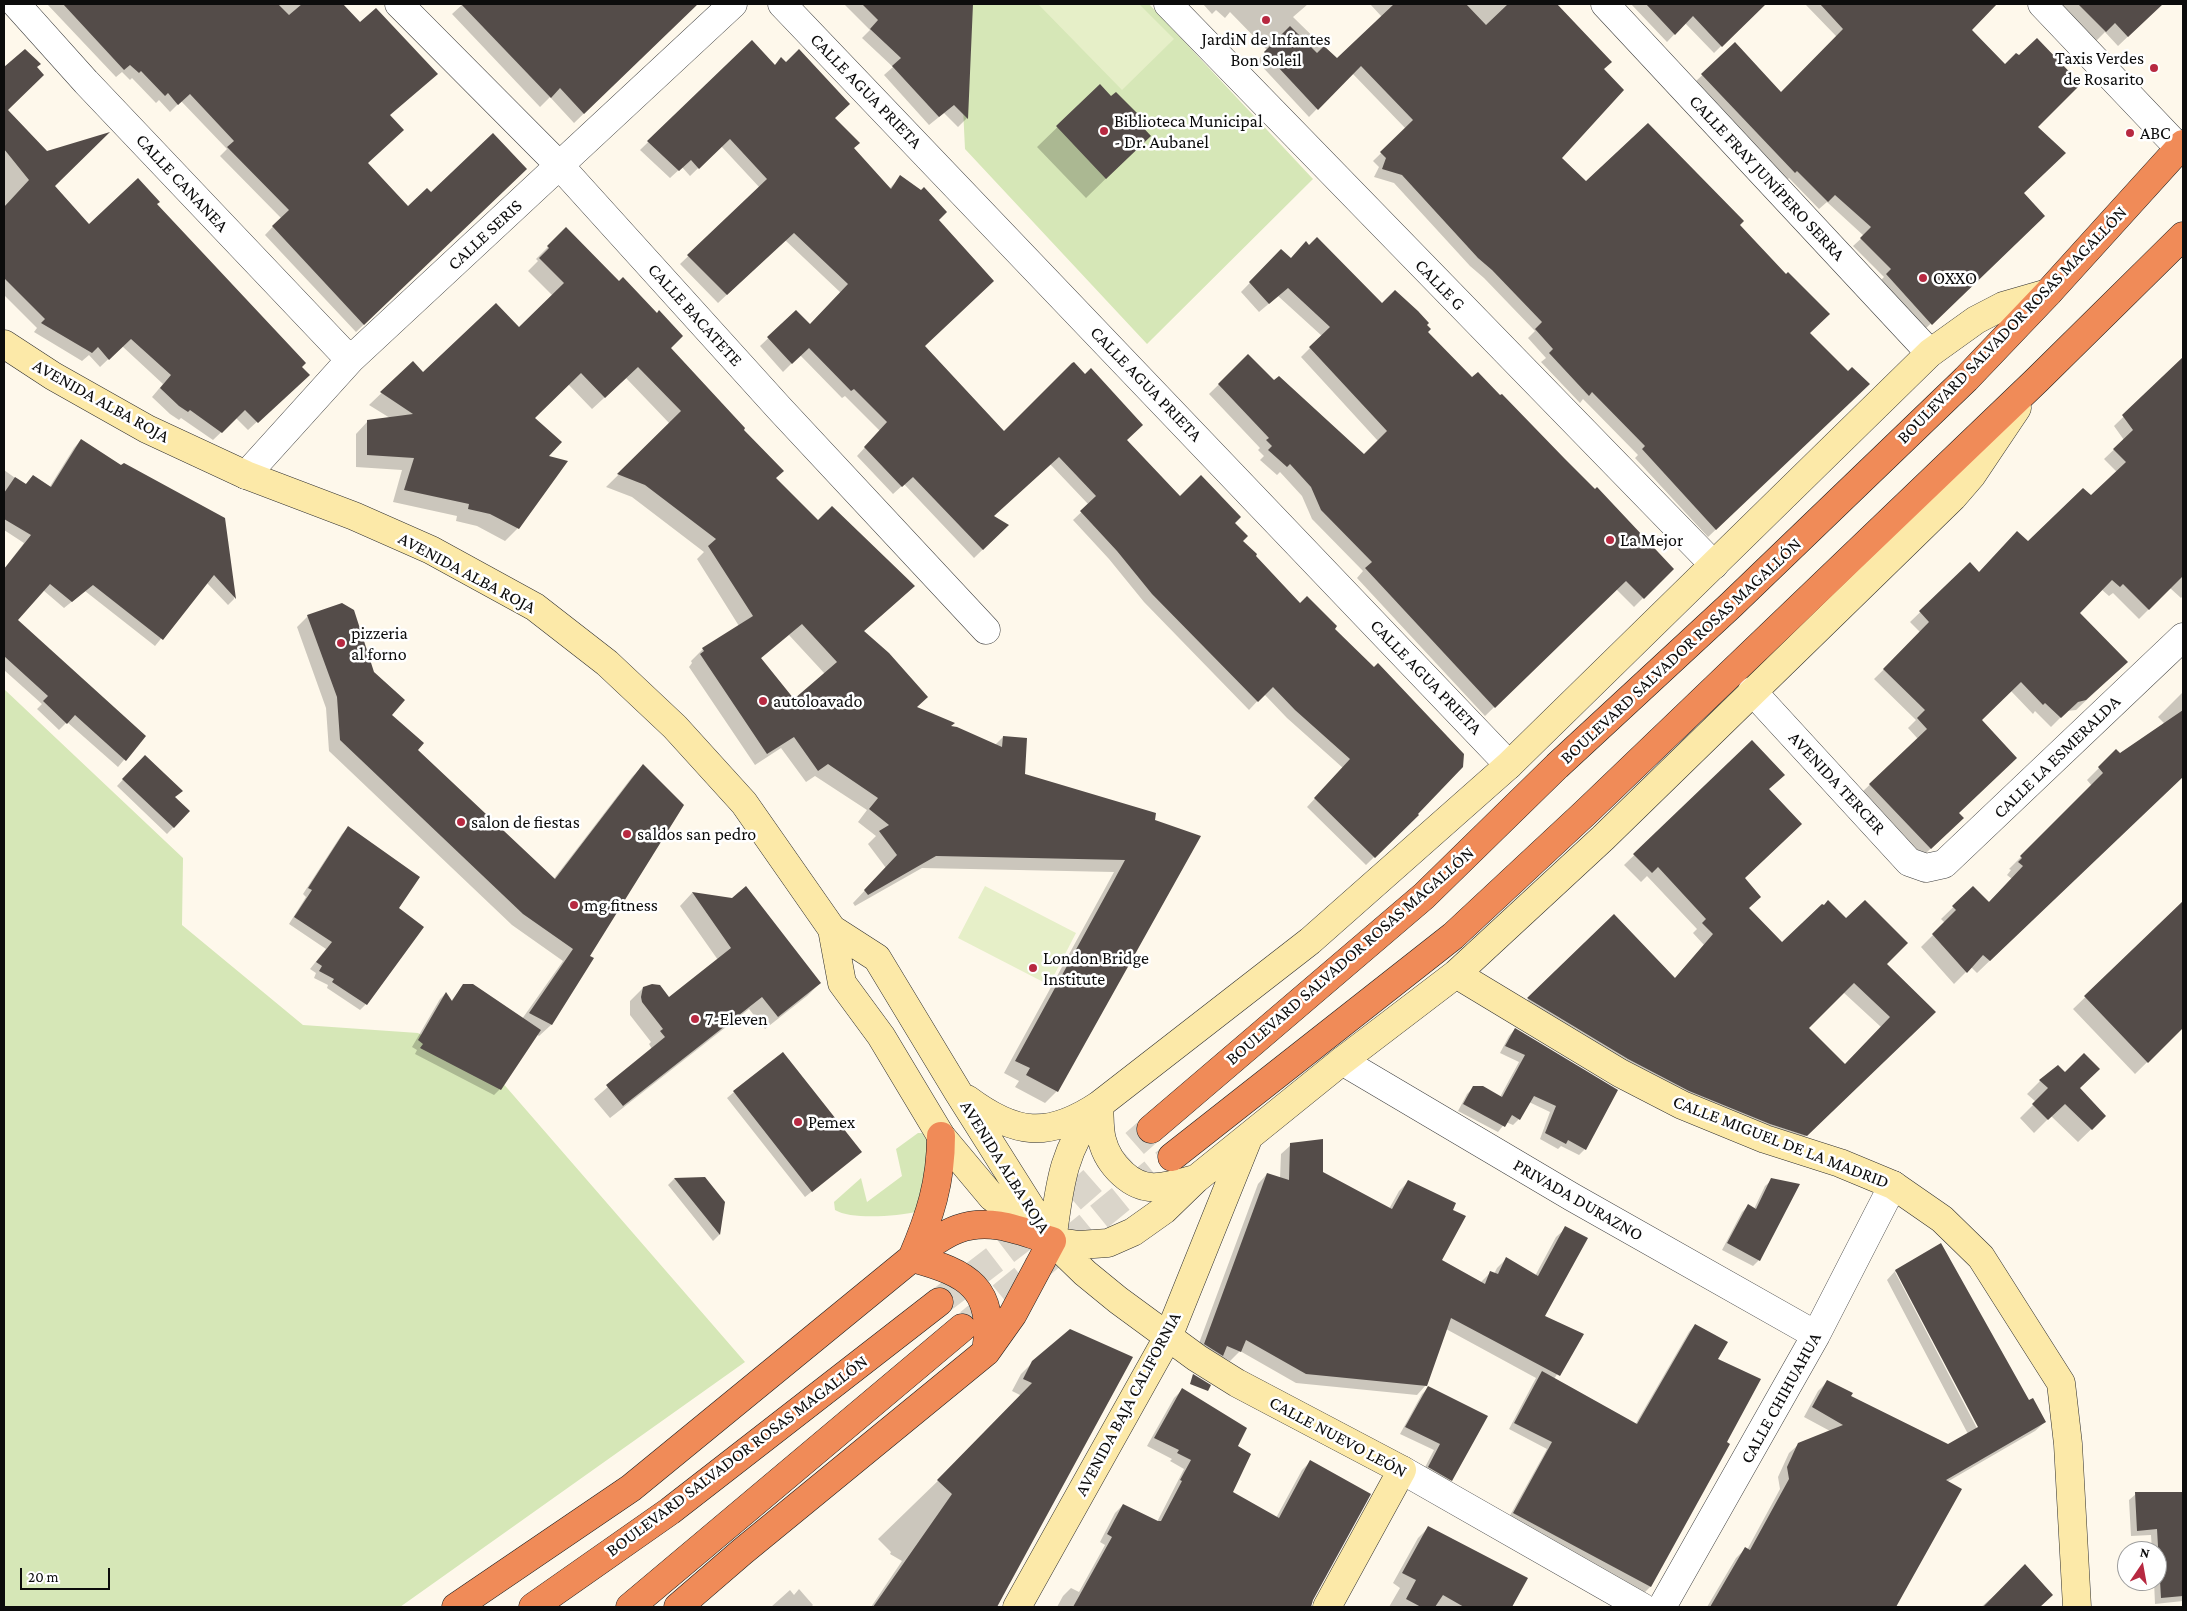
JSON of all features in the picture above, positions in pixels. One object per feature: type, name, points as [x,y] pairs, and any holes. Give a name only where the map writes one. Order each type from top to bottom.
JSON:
[{"type":"highway","name":"BOULEVARD SALVADOR ROSAS MAGALLÓN","points":[[1151,1129],[1424,896],[1550,773],[1731,605],[1966,379],[2048,293],[2181,146]]},
{"type":"highway","points":[[1172,1157],[1453,936],[1585,813],[2037,380],[2183,236]]},
{"type":"highway","points":[[912,1258],[926,1226],[936,1192],[941,1164],[941,1136]]},
{"type":"highway","points":[[456,1607],[631,1488],[912,1258],[957,1229],[980,1223],[1006,1226],[1052,1241],[1013,1314],[986,1352],[743,1551],[678,1607]]},
{"type":"highway","points":[[912,1258],[960,1275],[978,1290],[987,1308],[989,1331],[986,1352]]},
{"type":"highway","name":"BOULEVARD SALVADOR ROSAS MAGALLÓN","points":[[533,1607],[670,1511],[939,1302]]},
{"type":"highway","points":[[630,1607],[962,1328]]},
{"type":"main road","points":[[958,1092],[982,1110],[1000,1120],[1018,1126],[1039,1129],[1058,1127],[1080,1118],[1099,1105],[1310,942],[1509,765],[1930,353],[1976,320],[2003,306],[2048,293]]},
{"type":"main road","name":"AVENIDA ALBA ROJA","points":[[4,344],[53,376],[147,429],[246,475],[354,516],[431,550],[535,607],[607,663],[675,727],[744,803],[832,929],[877,958],[958,1092],[1052,1241]]},
{"type":"main road","points":[[1099,1105],[1082,1126],[1068,1154],[1061,1179],[1052,1241],[1080,1245],[1108,1243],[1133,1232],[1164,1210],[1196,1179],[1248,1139],[1342,1060],[1456,974],[1603,838],[1952,496],[1972,475],[2037,380]]},
{"type":"main road","name":"AVENIDA ALBA ROJA","points":[[832,929],[842,983],[881,1036],[941,1136],[992,1197],[1052,1241]]},
{"type":"main road","name":"CALLE MIGUEL DE LA MADRID","points":[[1456,974],[1620,1073],[1682,1105],[1765,1139],[1840,1163],[1893,1185],[1942,1220],[1981,1257],[2061,1382],[2068,1444],[2077,1607]]},
{"type":"main road","points":[[1099,1105],[1102,1140],[1108,1155],[1123,1174],[1135,1184],[1156,1188],[1196,1179]]},
{"type":"main road","name":"AVENIDA BAJA CALIFORNIA","points":[[1017,1607],[1168,1337],[1248,1139]]},
{"type":"main road","name":"CALLE NUEVO LEÓN","points":[[1052,1241],[1085,1273],[1168,1337],[1237,1383],[1402,1470]]},
{"type":"main road","points":[[1327,1607],[1402,1470]]},
{"type":"street","name":"CALLE CANANEA","points":[[16,4],[86,82],[350,360]]},
{"type":"street","name":"CALLE BACATETE","points":[[399,4],[560,166],[786,415],[986,630]]},
{"type":"street","name":"CALLE SERIS","points":[[246,475],[350,360],[733,4]]},
{"type":"street","name":"CALLE AGUA PRIETA","points":[[782,4],[1509,765]]},
{"type":"street","name":"CALLE G","points":[[1168,4],[1714,565]]},
{"type":"street","name":"CALLE FRAY JUNÍPERO SERRA","points":[[1605,4],[1930,353]]},
{"type":"street","points":[[2042,4],[2181,146]]},
{"type":"street","name":"CALLE LA ESMERALDA","points":[[1926,868],[1944,864],[2183,637]]},
{"type":"street","name":"AVENIDA TERCER","points":[[1752,692],[1909,862],[1926,868]]},
{"type":"street","name":"PRIVADA DURAZNO","points":[[1342,1060],[1572,1197],[1816,1335]]},
{"type":"street","name":"CALLE CHIHUAHUA","points":[[1662,1607],[1816,1335],[1893,1185]]},
{"type":"street","name":"CALLE NUEVO LEÓN","points":[[1402,1470],[1642,1607]]},
{"type":"green space","points":[[958,4],[1149,4],[1313,179],[1147,344],[965,149]]},
{"type":"green space","points":[[1038,4],[1139,4],[1174,39],[1122,90]]},
{"type":"green space","points":[[4,689],[183,858],[182,925],[303,1025],[418,1033],[501,1081],[745,1362],[400,1607],[4,1607]]},
{"type":"green space","points":[[985,886],[1076,933],[1049,985],[958,938]]},
{"type":"green space","points":[[918,1133],[922,1133],[928,1146],[930,1193],[916,1212],[887,1216],[863,1216],[835,1210],[834,1202],[861,1178],[867,1202],[902,1176],[896,1149]]},
{"type":"building","points":[[63,4],[278,4],[289,15],[302,4],[343,4],[360,22],[376,8],[438,74],[390,115],[404,130],[368,163],[408,206],[427,188],[431,192],[493,133],[527,169],[364,325],[272,226],[289,210],[227,147],[234,141],[190,94],[178,105],[168,93],[165,96],[141,71],[139,73],[130,65],[124,70]]},
{"type":"building","points":[[461,4],[698,4],[584,114],[560,88],[551,98]]},
{"type":"building","points":[[862,4],[973,4],[968,119],[954,105],[939,117],[892,66],[901,58],[870,29],[878,20]]},
{"type":"building","points":[[1394,4],[1466,4],[1486,25],[1508,4],[1557,4],[1612,62],[1604,69],[1624,90],[1562,158],[1586,181],[1648,123],[1744,221],[1740,225],[1786,274],[1788,272],[1830,314],[1810,333],[1848,371],[1852,367],[1870,384],[1716,530],[1642,449],[1645,446],[1592,392],[1589,396],[1549,353],[1553,349],[1535,329],[1542,322],[1478,258],[1402,175],[1382,169],[1386,158],[1380,152],[1413,120],[1361,66],[1318,110],[1264,52],[1290,26],[1317,53],[1324,46],[1337,58]]},
{"type":"building","points":[[1646,4],[1766,4],[1722,47],[1693,16],[1675,35]]},
{"type":"building","points":[[1820,4],[1997,4],[1972,30],[2005,64],[2016,53],[2019,55],[2037,38],[2081,84],[2038,127],[2066,153],[2024,193],[2045,216],[1932,325],[1886,274],[1891,269],[1860,238],[1871,227],[1835,195],[1828,202],[1797,171],[1795,173],[1701,74],[1735,42],[1781,92],[1843,29]]},
{"type":"building","points":[[2078,4],[2163,4],[2128,37],[2115,23],[2106,32]]},
{"type":"building","points":[[752,40],[775,65],[781,57],[786,62],[799,49],[850,104],[835,118],[860,143],[854,148],[891,189],[900,175],[921,190],[924,187],[947,212],[939,220],[994,281],[925,346],[1004,431],[1072,363],[1074,362],[1085,374],[1091,368],[1143,425],[1127,440],[1180,496],[1201,475],[1241,517],[1235,523],[1248,536],[1243,541],[1257,554],[1256,556],[1300,603],[1307,596],[1337,626],[1335,629],[1374,667],[1378,663],[1464,754],[1463,767],[1419,815],[1375,858],[1314,798],[1350,759],[1295,710],[1273,687],[1258,702],[1152,594],[1117,551],[1080,511],[1096,496],[1059,457],[994,516],[1009,525],[983,550],[913,477],[902,487],[864,447],[887,422],[854,389],[851,391],[809,348],[792,364],[767,337],[796,310],[810,324],[848,284],[794,233],[727,295],[687,255],[767,179],[730,139],[699,169],[691,160],[679,171],[647,141]]},
{"type":"building","points":[[25,49],[41,64],[37,67],[44,75],[8,110],[47,151],[110,132],[55,186],[89,224],[138,178],[160,202],[157,204],[306,363],[302,367],[310,375],[258,423],[245,410],[222,433],[190,410],[188,412],[179,406],[160,388],[171,375],[131,339],[109,360],[98,347],[92,353],[41,323],[45,319],[4,278],[4,207],[29,180],[4,149],[4,67]]},
{"type":"building","name":"Biblioteca Municipal - Dr. Aubanel","points":[[1100,84],[1111,96],[1116,92],[1142,118],[1138,122],[1151,136],[1106,179],[1056,126]]},
{"type":"building","points":[[566,227],[619,281],[623,277],[657,313],[659,310],[683,336],[671,348],[745,428],[744,430],[784,471],[776,478],[818,520],[832,506],[915,586],[864,631],[889,653],[928,697],[917,707],[955,723],[951,726],[1002,747],[1003,736],[1027,738],[1025,774],[1156,813],[1155,820],[1201,836],[1058,1092],[1026,1075],[1030,1068],[1015,1061],[1125,860],[936,856],[868,895],[864,890],[897,855],[879,831],[889,825],[869,809],[878,798],[828,764],[818,771],[794,737],[767,754],[700,654],[704,651],[702,648],[753,616],[708,546],[716,539],[645,485],[617,474],[681,411],[638,367],[605,398],[581,373],[535,418],[562,442],[549,456],[568,461],[519,529],[490,514],[468,509],[469,504],[404,490],[414,458],[367,455],[367,420],[413,414],[380,392],[413,361],[423,372],[496,303],[519,327],[564,283],[539,258],[549,248],[547,246]],"holes":[[[802,624],[837,662],[794,699],[761,658]]]},
{"type":"building","points":[[1317,237],[1382,303],[1395,290],[1418,311],[1429,323],[1427,325],[1431,329],[1428,332],[1472,377],[1478,372],[1500,395],[1502,394],[1595,489],[1597,487],[1674,569],[1644,599],[1626,581],[1495,708],[1365,568],[1372,562],[1321,510],[1311,487],[1290,464],[1287,467],[1268,450],[1272,446],[1266,440],[1269,438],[1218,384],[1248,354],[1274,380],[1279,376],[1364,454],[1387,431],[1309,347],[1330,327],[1288,288],[1269,304],[1249,282],[1281,249],[1291,258],[1306,241],[1309,245]]},
{"type":"building","points":[[2183,357],[2183,576],[2149,610],[2123,584],[2120,587],[2112,580],[2080,613],[2128,662],[2086,700],[2078,702],[2061,718],[2045,703],[2043,705],[2021,682],[1982,720],[2017,758],[1959,813],[1964,818],[1931,849],[1869,784],[1927,729],[1917,718],[1925,710],[1883,669],[1929,622],[1919,611],[1970,562],[1979,572],[2017,531],[2028,541],[2083,488],[2091,495],[2126,462],[2113,449],[2133,430],[2122,415]]},
{"type":"building","points":[[81,439],[121,465],[124,463],[225,518],[236,599],[214,575],[163,640],[93,585],[72,602],[50,584],[18,620],[146,736],[126,761],[75,715],[67,724],[43,701],[48,696],[4,656],[4,569],[31,535],[4,519],[4,493],[15,477],[26,484],[33,475],[51,487]]},
{"type":"building","points":[[342,603],[354,610],[374,672],[405,700],[392,715],[424,743],[418,750],[555,879],[643,764],[684,805],[590,956],[594,958],[552,1025],[529,1013],[573,949],[523,914],[340,740],[337,697],[307,615]]},
{"type":"building","points":[[2183,710],[2183,777],[1990,961],[1983,955],[1967,973],[1932,934],[1956,910],[1952,906],[1973,886],[1989,902],[2023,866],[2018,862],[2022,858],[2020,856],[2103,773],[2098,767],[2116,749],[2120,753]]},
{"type":"building","points":[[1752,740],[1785,775],[1769,789],[1802,824],[1745,878],[1761,897],[1749,908],[1782,942],[1828,900],[1846,918],[1865,900],[1908,943],[1887,964],[1936,1012],[1807,1136],[1770,1124],[1689,1091],[1628,1059],[1527,998],[1614,914],[1675,978],[1713,934],[1702,923],[1706,919],[1658,867],[1652,873],[1633,854]],"holes":[[[1854,983],[1890,1017],[1845,1064],[1809,1028]]]},
{"type":"building","points":[[145,755],[183,791],[175,797],[190,811],[174,828],[122,779]]},
{"type":"building","points":[[348,826],[420,877],[399,908],[424,927],[367,1005],[332,982],[334,979],[319,971],[322,966],[316,962],[332,942],[294,917],[312,890],[308,888]]},
{"type":"building","points":[[746,886],[821,983],[778,1017],[762,997],[623,1106],[606,1085],[665,1037],[660,1031],[663,1029],[642,1002],[643,987],[652,984],[660,985],[669,997],[731,948],[692,892],[732,898]]},
{"type":"building","points":[[2183,901],[2183,1028],[2148,1063],[2084,996]]},
{"type":"building","points":[[463,984],[473,984],[541,1030],[501,1090],[420,1048],[423,1044],[418,1040],[446,992],[452,1001]]},
{"type":"building","points":[[1515,1028],[1618,1090],[1586,1150],[1568,1140],[1566,1144],[1545,1133],[1556,1106],[1534,1096],[1520,1120],[1512,1115],[1505,1127],[1463,1104],[1473,1086],[1483,1086],[1502,1097],[1525,1055],[1505,1046]]},
{"type":"building","name":"Pemex","points":[[783,1052],[862,1152],[812,1192],[733,1091]]},
{"type":"building","points":[[2084,1053],[2100,1069],[2080,1088],[2106,1116],[2092,1130],[2065,1104],[2048,1120],[2032,1104],[2048,1088],[2039,1080],[2058,1065],[2065,1072]]},
{"type":"building","points":[[1323,1139],[1323,1172],[1392,1209],[1408,1180],[1456,1203],[1453,1210],[1466,1216],[1442,1260],[1485,1284],[1490,1271],[1498,1274],[1506,1257],[1538,1276],[1565,1226],[1588,1238],[1545,1316],[1584,1334],[1560,1376],[1451,1318],[1427,1386],[1306,1374],[1246,1340],[1241,1352],[1227,1346],[1223,1356],[1204,1344],[1267,1173],[1289,1180],[1290,1143]]},
{"type":"building","points":[[705,1177],[725,1202],[720,1235],[674,1178]]},
{"type":"building","points":[[1771,1178],[1800,1184],[1760,1261],[1727,1243],[1748,1204],[1756,1209]]},
{"type":"building","points":[[1941,1243],[2029,1400],[2033,1398],[2046,1422],[1946,1480],[1962,1489],[1896,1607],[1710,1607],[1745,1547],[1750,1550],[1789,1479],[1787,1467],[1798,1443],[1843,1425],[1812,1407],[1827,1380],[1853,1393],[1851,1396],[1948,1444],[1978,1427],[1895,1270]]},
{"type":"building","points":[[1695,1324],[1728,1342],[1718,1359],[1761,1379],[1727,1442],[1730,1444],[1651,1587],[1513,1513],[1552,1442],[1514,1423],[1542,1371],[1637,1424]]},
{"type":"building","points":[[1070,1329],[1133,1357],[997,1607],[873,1607],[952,1494],[937,1480],[1032,1383],[1023,1379],[1032,1361]]},
{"type":"building","points":[[1193,1374],[1211,1385],[1208,1391],[1190,1384]]},
{"type":"building","points":[[1428,1386],[1488,1416],[1452,1481],[1428,1467],[1440,1444],[1405,1427]]},
{"type":"building","points":[[1182,1388],[1247,1428],[1238,1446],[1251,1454],[1233,1492],[1279,1518],[1310,1460],[1371,1494],[1313,1600],[1311,1607],[1073,1607],[1112,1537],[1107,1534],[1123,1504],[1161,1521],[1182,1481],[1180,1480],[1191,1460],[1177,1453],[1179,1450],[1154,1438]]},
{"type":"building","points":[[2135,1492],[2183,1492],[2183,1596],[2161,1598],[2161,1591],[2167,1591],[2167,1541],[2158,1541],[2157,1529],[2137,1531]]},
{"type":"building","points":[[1428,1526],[1528,1578],[1512,1607],[1464,1607],[1443,1595],[1435,1607],[1421,1607],[1406,1599],[1416,1580],[1402,1573]]},
{"type":"building","points":[[2025,1564],[2053,1595],[2040,1607],[1983,1607]]},
{"type":"tunnel","points":[[939,1302],[1059,1210],[1151,1129]]},
{"type":"tunnel","points":[[969,1323],[1172,1157]]},
{"type":"place","name":"JardiN de Infantes Bon Soleil","points":[[1266,20]]},
{"type":"place","name":"Taxis Verdes de Rosarito","points":[[2154,68]]},
{"type":"place","name":"Biblioteca Municipal - Dr. Aubanel","points":[[1104,131]]},
{"type":"place","name":"ABC","points":[[2130,133]]},
{"type":"place","name":"OXXO","points":[[1923,278]]},
{"type":"place","name":"La Mejor","points":[[1610,540]]},
{"type":"place","name":"pizzeria al forno","points":[[341,643]]},
{"type":"place","name":"autoloavado","points":[[763,701]]},
{"type":"place","name":"salon de fiestas","points":[[461,822]]},
{"type":"place","name":"saldos san pedro","points":[[627,834]]},
{"type":"place","name":"mg fitness","points":[[574,905]]},
{"type":"place","name":"London Bridge Institute","points":[[1033,968]]},
{"type":"place","name":"7-Eleven","points":[[695,1019]]},
{"type":"place","name":"Pemex","points":[[798,1122]]}]
